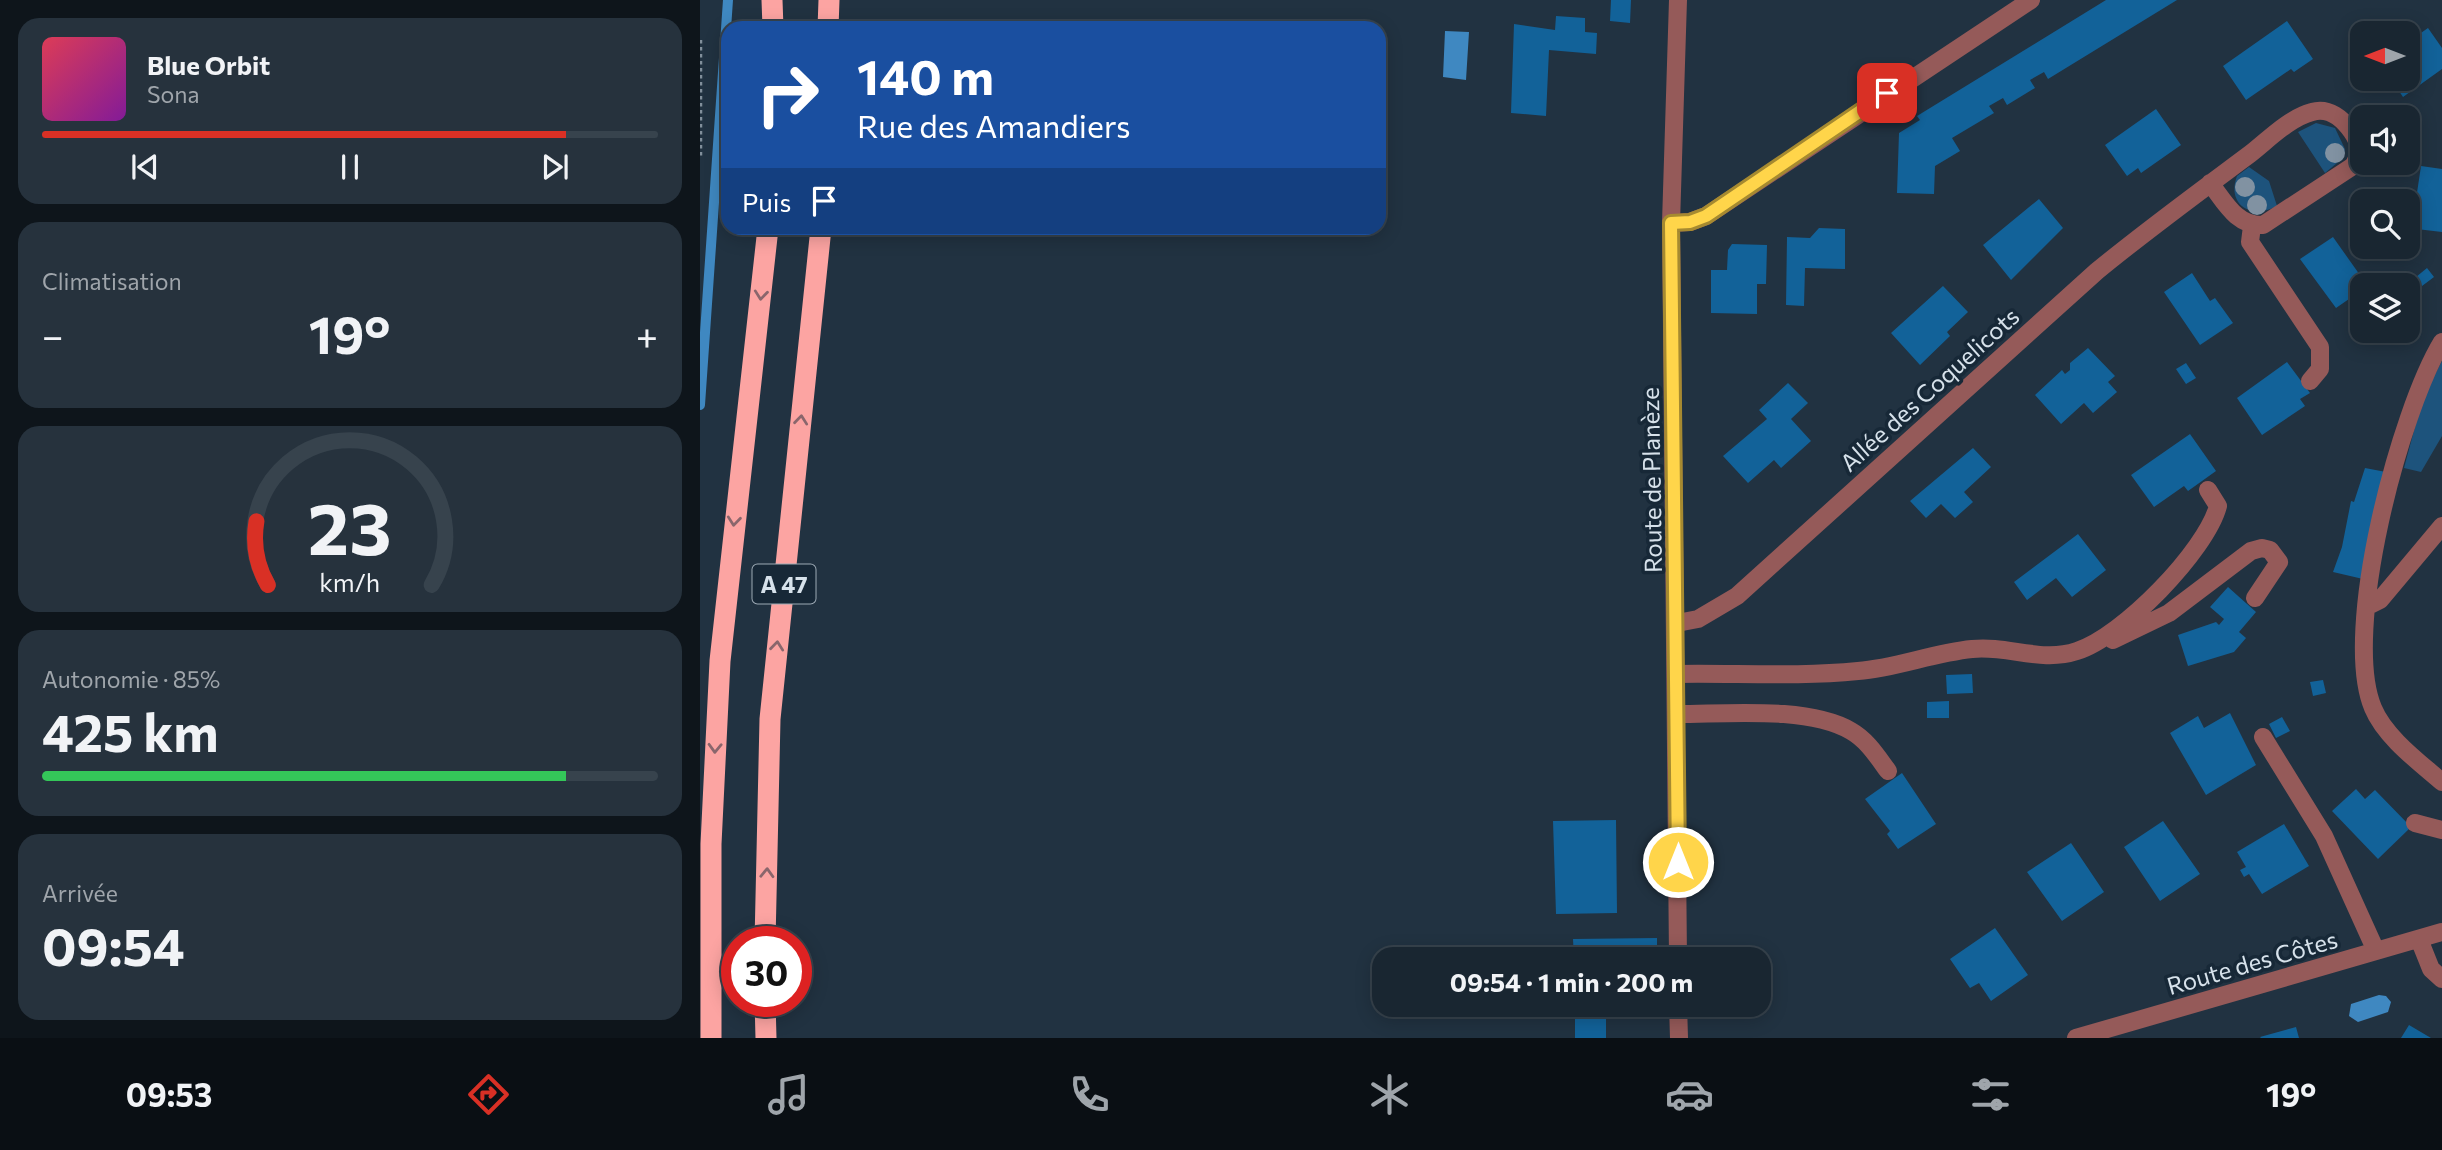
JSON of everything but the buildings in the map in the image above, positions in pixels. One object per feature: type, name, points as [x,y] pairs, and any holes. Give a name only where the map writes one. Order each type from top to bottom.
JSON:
[{"type":"highway","points":[[772,0],[773,21]]},
{"type":"highway","points":[[828,21],[829,0]]},
{"type":"highway","name":"A 47","points":[[711,1038],[711,844],[720,661],[767,235]]},
{"type":"highway","name":"A 47","points":[[765,926],[770,719],[820,235]]},
{"type":"highway","points":[[765,1017],[766,1038]]},
{"type":"street","name":"Route de Planèze","points":[[1678,0],[1671,223],[1678,714],[1678,947]]},
{"type":"street","points":[[1671,223],[1690,222],[1706,216],[2031,0]]},
{"type":"street","name":"Allée des Coquelicots","points":[[1676,623],[1698,619],[1737,596],[2097,271],[2210,183],[2296,120],[2313,111],[2337,116],[2347,124],[2359,145],[2359,157],[2353,166],[2274,220],[2252,226]]},
{"type":"street","points":[[2210,183],[2240,221],[2252,226],[2250,242],[2320,347],[2320,369],[2310,381]]},
{"type":"street","points":[[2442,342],[2424,371],[2408,414],[2372,566],[2366,607],[2365,662],[2372,707],[2395,737],[2442,782]]},
{"type":"street","points":[[2096,644],[2119,629],[2145,604],[2208,530],[2218,506],[2208,489]]},
{"type":"street","points":[[2366,607],[2380,600],[2442,526]]},
{"type":"street","points":[[1677,674],[1860,671],[1975,648],[2047,656],[2075,652],[2146,626],[2252,551],[2262,548],[2270,550],[2279,562],[2255,598]]},
{"type":"street","points":[[1678,714],[1757,714],[1822,720],[1853,731],[1888,771]]},
{"type":"street","points":[[2263,737],[2324,836],[2376,951]]},
{"type":"street","points":[[2415,823],[2442,830]]},
{"type":"street","name":"Route des Côtes","points":[[2076,1038],[2442,932]]},
{"type":"street","points":[[2419,939],[2431,969],[2442,979]]},
{"type":"street","points":[[1678,1017],[1678,1038]]},
{"type":"path","points":[[700,40],[700,157]]},
{"type":"shaded area","points":[[1445,31],[1469,32],[1466,80],[1443,77]]},
{"type":"shaded area","points":[[2316,123],[2335,128],[2345,149],[2343,158],[2325,173],[2298,132]]},
{"type":"shaded area","points":[[2249,167],[2269,181],[2277,206],[2259,211],[2250,210],[2238,202],[2235,195],[2237,176]]},
{"type":"shaded area","points":[[2442,361],[2442,436],[2421,472],[2404,468],[2423,397]]},
{"type":"shaded area","points":[[2379,995],[2386,996],[2391,1002],[2388,1012],[2358,1022],[2349,1016],[2351,1004]]},
{"type":"waterway","points":[[727,21],[728,0]]},
{"type":"waterway","points":[[700,405],[721,101]]},
{"type":"route","points":[[1678,862],[1671,223],[1690,222],[1706,216],[1887,93]]}]
